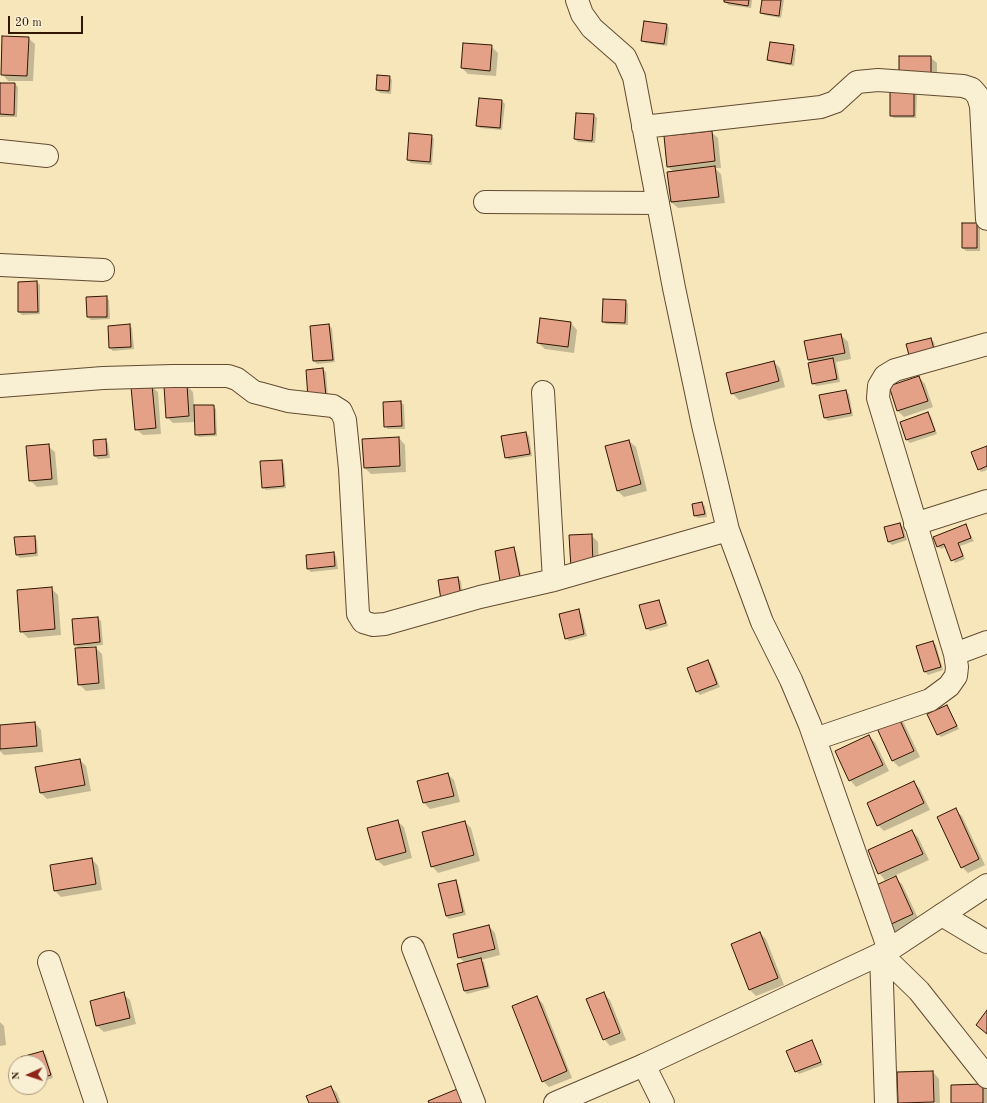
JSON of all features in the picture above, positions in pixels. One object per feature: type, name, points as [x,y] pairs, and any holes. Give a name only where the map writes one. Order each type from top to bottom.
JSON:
[{"type":"street","points":[[577,0],[582,14],[592,28],[625,57],[634,76],[703,425],[728,530],[762,622],[791,680],[815,738],[885,952],[886,1103]]},
{"type":"street","points":[[643,127],[821,107],[835,102],[857,82],[878,80],[962,86],[972,89],[978,96],[982,106],[986,219]]},
{"type":"street","points":[[0,151],[47,156]]},
{"type":"street","points":[[485,202],[658,203]]},
{"type":"street","points":[[0,265],[103,270]]},
{"type":"street","points":[[815,738],[930,700],[949,686],[956,676],[957,667],[954,654],[878,398],[879,386],[885,376],[895,370],[987,344]]},
{"type":"street","points":[[0,386],[103,378],[228,376],[237,379],[254,392],[288,402],[332,406],[341,411],[346,426],[350,469],[358,614],[362,622],[373,626],[385,624],[480,597],[554,580],[728,530]]},
{"type":"street","points":[[543,392],[554,580]]},
{"type":"street","points":[[915,524],[987,501]]},
{"type":"street","points":[[954,654],[987,642]]},
{"type":"street","points":[[555,1103],[644,1066],[885,952],[987,885]]},
{"type":"street","points":[[942,915],[987,942]]},
{"type":"street","points":[[413,948],[474,1103]]},
{"type":"street","points":[[885,952],[919,990],[987,1077]]},
{"type":"street","points":[[49,962],[96,1103]]},
{"type":"street","points":[[644,1066],[663,1103]]},
{"type":"building","points":[[724,0],[749,0],[748,6],[724,2]]},
{"type":"building","points":[[762,0],[781,0],[779,16],[760,13]]},
{"type":"building","points":[[644,21],[667,24],[664,44],[641,41]]},
{"type":"building","points":[[2,36],[29,37],[27,76],[1,75]]},
{"type":"building","points":[[770,42],[794,45],[791,64],[767,60]]},
{"type":"building","points":[[463,43],[492,45],[490,71],[461,68]]},
{"type":"building","points":[[899,56],[931,56],[931,78],[899,78]]},
{"type":"building","points":[[377,75],[390,76],[389,91],[376,90]]},
{"type":"building","points":[[0,83],[15,83],[14,115],[0,114]]},
{"type":"building","points":[[890,89],[914,89],[914,116],[890,116]]},
{"type":"building","points":[[479,98],[502,100],[500,128],[476,126]]},
{"type":"building","points":[[576,113],[594,114],[592,141],[574,139]]},
{"type":"building","points":[[712,131],[715,161],[667,167],[664,136]]},
{"type":"building","points":[[409,133],[432,135],[430,162],[407,160]]},
{"type":"building","points":[[715,166],[719,197],[671,202],[667,172]]},
{"type":"building","points":[[962,223],[977,223],[977,248],[962,248]]},
{"type":"building","points":[[37,281],[38,312],[18,312],[18,282]]},
{"type":"building","points":[[107,296],[107,317],[87,317],[86,297]]},
{"type":"building","points":[[603,299],[626,300],[625,323],[602,322]]},
{"type":"building","points":[[540,318],[571,322],[568,347],[537,343]]},
{"type":"building","points":[[130,324],[131,347],[109,348],[108,326]]},
{"type":"building","points":[[329,324],[333,360],[313,361],[310,326]]},
{"type":"building","points":[[841,334],[845,353],[808,360],[804,341]]},
{"type":"building","points":[[931,338],[935,353],[910,359],[906,344]]},
{"type":"building","points":[[833,358],[837,379],[812,384],[808,363]]},
{"type":"building","points":[[774,361],[779,381],[731,394],[726,373]]},
{"type":"building","points":[[323,368],[326,396],[308,398],[306,370]]},
{"type":"building","points":[[919,376],[928,401],[897,411],[889,386]]},
{"type":"building","points":[[152,385],[156,428],[135,430],[131,387]]},
{"type":"building","points":[[187,385],[189,416],[166,418],[164,386]]},
{"type":"building","points":[[846,390],[851,413],[824,418],[819,395]]},
{"type":"building","points":[[401,401],[402,426],[384,427],[383,402]]},
{"type":"building","points":[[194,405],[214,405],[215,434],[195,435]]},
{"type":"building","points":[[928,412],[935,431],[906,440],[900,422]]},
{"type":"building","points":[[526,432],[530,454],[505,458],[501,436]]},
{"type":"building","points":[[399,437],[400,466],[364,468],[362,439]]},
{"type":"building","points":[[106,439],[107,455],[94,456],[93,440]]},
{"type":"building","points":[[629,440],[641,484],[617,491],[605,446]]},
{"type":"building","points":[[49,444],[52,479],[29,481],[26,446]]},
{"type":"building","points":[[987,446],[987,466],[978,470],[971,452]]},
{"type":"building","points":[[282,460],[284,486],[262,488],[260,461]]},
{"type":"building","points":[[702,502],[705,514],[694,516],[692,504]]},
{"type":"building","points":[[900,523],[904,537],[888,542],[884,527]]},
{"type":"building","points":[[966,524],[971,538],[958,543],[963,556],[951,561],[944,544],[937,547],[933,537]]},
{"type":"building","points":[[592,534],[593,567],[571,568],[569,535]]},
{"type":"building","points":[[35,536],[36,553],[16,555],[14,537]]},
{"type":"building","points":[[514,547],[520,577],[500,581],[495,551]]},
{"type":"building","points":[[334,552],[335,566],[307,569],[306,555]]},
{"type":"building","points":[[458,577],[461,597],[441,600],[438,580]]},
{"type":"building","points":[[52,587],[55,629],[20,632],[17,590]]},
{"type":"building","points":[[659,600],[666,623],[646,629],[639,605]]},
{"type":"building","points":[[579,609],[584,634],[565,639],[559,614]]},
{"type":"building","points":[[98,617],[100,642],[74,645],[72,619]]},
{"type":"building","points":[[933,641],[941,667],[924,672],[916,646]]},
{"type":"building","points":[[96,647],[99,683],[78,685],[75,648]]},
{"type":"building","points":[[708,660],[717,684],[696,692],[687,668]]},
{"type":"building","points":[[947,705],[957,726],[937,735],[927,714]]},
{"type":"building","points":[[898,716],[914,751],[892,761],[876,726]]},
{"type":"building","points":[[35,722],[37,746],[0,749],[0,725]]},
{"type":"building","points":[[869,735],[883,765],[849,781],[835,751]]},
{"type":"building","points":[[80,759],[85,785],[40,793],[35,767]]},
{"type":"building","points":[[448,773],[454,796],[423,803],[417,781]]},
{"type":"building","points":[[914,781],[924,803],[877,826],[867,803]]},
{"type":"building","points":[[956,808],[979,859],[961,868],[937,817]]},
{"type":"building","points":[[398,820],[406,852],[376,860],[367,828]]},
{"type":"building","points":[[465,821],[474,855],[431,867],[422,832]]},
{"type":"building","points":[[912,830],[923,854],[878,874],[868,850]]},
{"type":"building","points":[[92,858],[96,884],[54,891],[50,865]]},
{"type":"building","points":[[896,876],[913,914],[887,926],[870,888]]},
{"type":"building","points":[[456,880],[463,912],[446,916],[438,884]]},
{"type":"building","points":[[489,925],[495,949],[458,958],[453,934]]},
{"type":"building","points":[[760,932],[778,978],[749,990],[731,944]]},
{"type":"building","points":[[481,958],[488,986],[464,991],[457,964]]},
{"type":"building","points":[[124,992],[130,1018],[96,1026],[90,1001]]},
{"type":"building","points":[[604,992],[620,1033],[603,1040],[586,999]]},
{"type":"building","points":[[537,996],[567,1071],[542,1082],[512,1006]]},
{"type":"building","points":[[987,1010],[987,1034],[976,1025]]},
{"type":"building","points":[[812,1040],[821,1062],[795,1072],[786,1051]]},
{"type":"building","points":[[43,1051],[44,1055],[28,1055]]},
{"type":"building","points":[[48,1066],[51,1075],[48,1076]]},
{"type":"building","points":[[933,1071],[934,1102],[898,1103],[897,1072]]},
{"type":"building","points":[[983,1084],[983,1103],[951,1103],[951,1085]]},
{"type":"building","points":[[331,1086],[338,1103],[309,1103],[306,1096]]},
{"type":"building","points":[[462,1087],[468,1103],[429,1103],[428,1101]]}]
